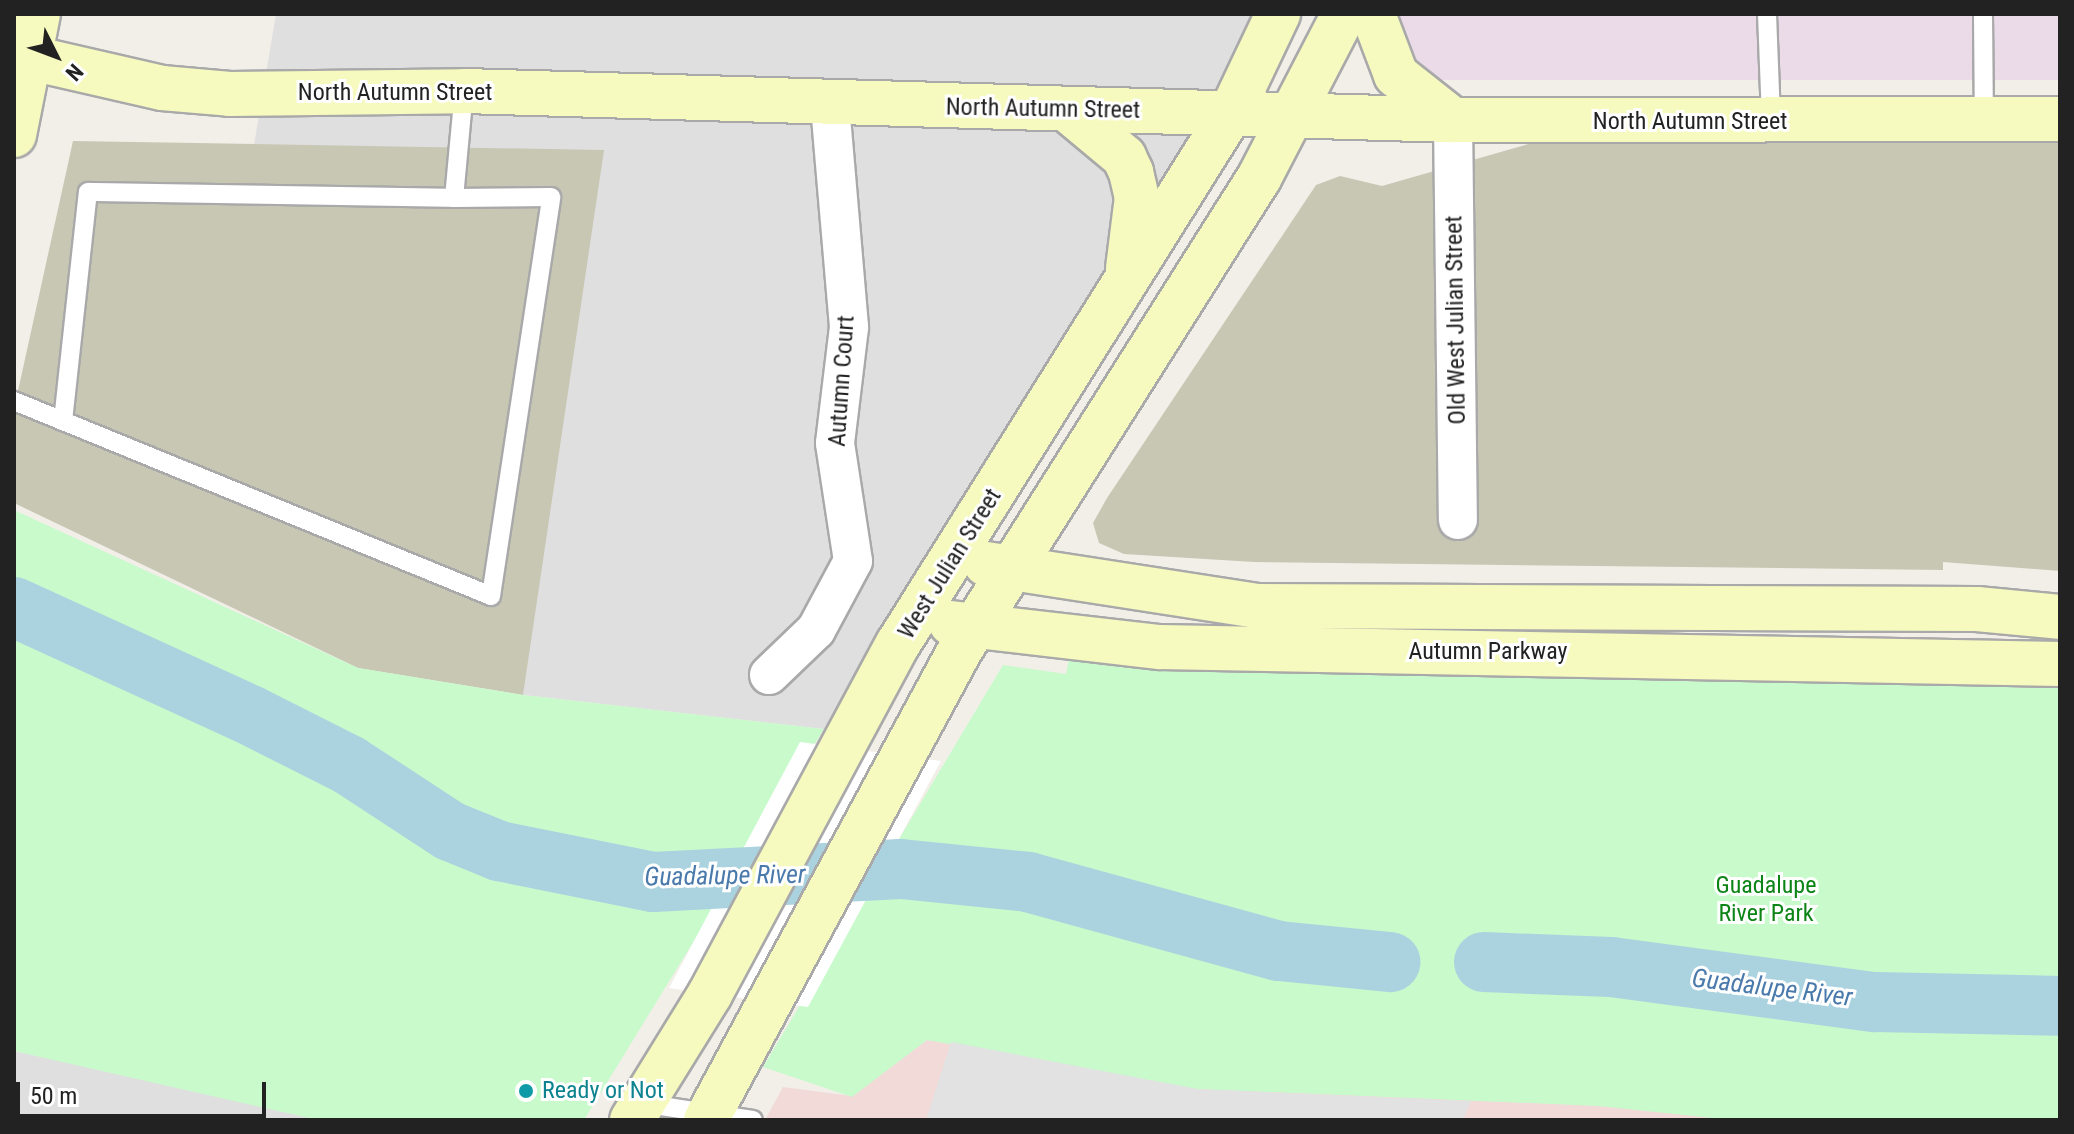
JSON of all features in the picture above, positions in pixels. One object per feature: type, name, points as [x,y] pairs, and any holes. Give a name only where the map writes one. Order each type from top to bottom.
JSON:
[{"type":"main road","points":[[14,135],[21,57],[38,14]]},
{"type":"main road","name":"West Julian Street","points":[[637,1112],[710,994],[917,618],[1231,113],[1278,14]]},
{"type":"main road","points":[[708,1116],[774,1003],[900,755],[976,627],[1293,117],[1344,14]]},
{"type":"main road","points":[[1373,14],[1396,75],[1453,120]]},
{"type":"main road","name":"North Autumn Street","points":[[21,57],[230,94],[464,91],[830,106],[1453,120],[1771,123],[2060,119]]},
{"type":"main road","points":[[1069,111],[1124,157],[1131,172],[1137,197],[1126,284]]},
{"type":"main road","name":"Autumn Parkway","points":[[954,559],[1256,606],[1910,636],[2060,664]]},
{"type":"main road","name":"Autumn Parkway","points":[[917,618],[976,627],[1190,648],[1910,636],[2060,617]]},
{"type":"street","name":"Autumn Court","points":[[769,675],[816,630],[853,561],[835,443],[849,327],[830,106]]},
{"type":"street","name":"Old West Julian Street","points":[[1453,120],[1458,520]]},
{"type":"lane","points":[[1767,14],[1771,123]]},
{"type":"lane","points":[[1983,14],[1984,120]]},
{"type":"lane","points":[[454,198],[464,91]]},
{"type":"lane","points":[[14,401],[491,596],[551,197],[88,192],[63,421]]},
{"type":"lane","points":[[637,1112],[753,1120]]},
{"type":"shaded area","points":[[276,14],[1254,14],[1229,98],[824,729],[523,695],[593,165],[254,145]]},
{"type":"shaded area","points":[[1397,14],[2060,14],[2060,80],[1397,80]]},
{"type":"shaded area","points":[[2060,139],[2060,571],[1943,562],[1943,570],[1254,562],[1124,554],[1099,543],[1093,523],[1107,498],[1316,185],[1340,176],[1382,186],[1539,141]]},
{"type":"shaded area","points":[[73,141],[604,150],[523,695],[358,668],[14,503],[14,409]]},
{"type":"shaded area","points":[[927,1040],[1719,1116],[1732,1120],[765,1120],[783,1087],[852,1096]]},
{"type":"shaded area","points":[[951,1042],[1197,1089],[1471,1101],[1463,1120],[926,1120]]},
{"type":"shaded area","points":[[14,1051],[313,1114],[318,1120],[14,1120]]},
{"type":"green space","points":[[14,510],[358,668],[523,695],[824,729],[584,1120],[318,1120],[14,1051]]},
{"type":"green space","name":"Guadalupe River Park","points":[[1069,659],[1214,669],[2060,688],[2060,1120],[1732,1120],[1598,1106],[1197,1089],[927,1040],[852,1097],[763,1067],[1003,665],[1066,674]]},
{"type":"pier","name":"Guadalupe River","points":[[800,742],[941,761],[808,1007],[669,988]]},
{"type":"waterway","name":"Guadalupe River","points":[[14,607],[250,715],[349,765],[450,831],[499,851],[653,882],[901,869],[1028,882],[1279,951],[1390,962]]},
{"type":"waterway","name":"Guadalupe River","points":[[1484,962],[1611,967],[1875,1002],[2060,1006]]},
{"type":"place","name":"Ready or Not","points":[[526,1091]]}]
